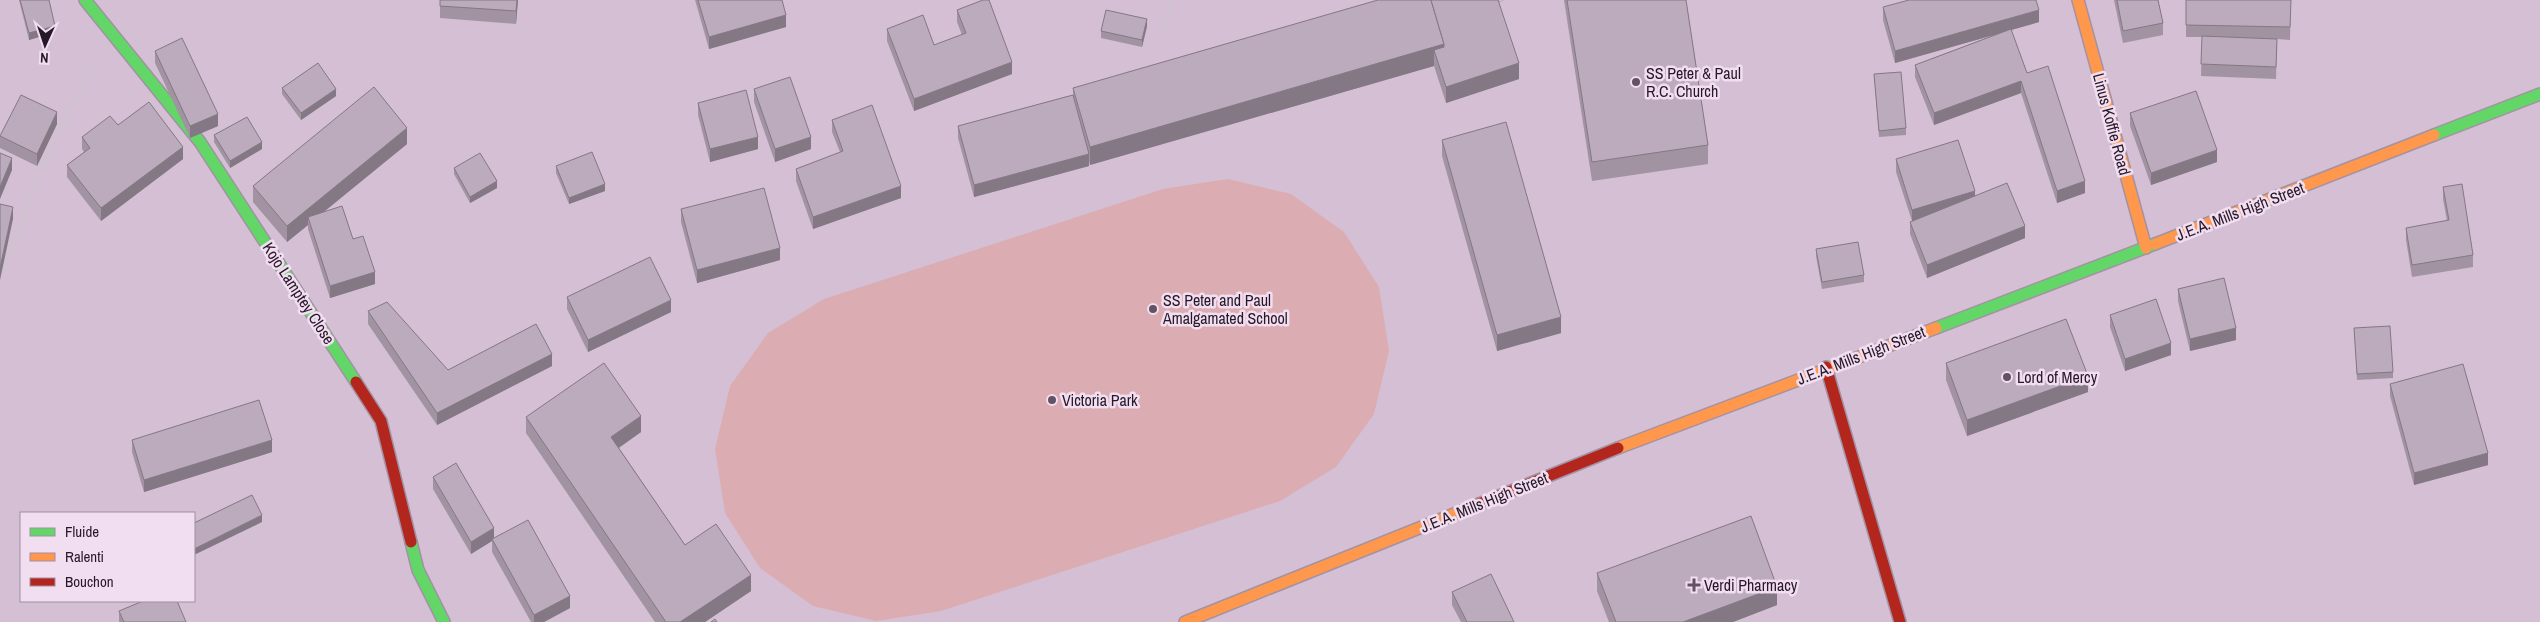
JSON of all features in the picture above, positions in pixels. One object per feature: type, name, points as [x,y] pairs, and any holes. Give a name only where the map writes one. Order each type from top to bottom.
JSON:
[{"type":"main road","name":"Kojo Lamptey Close","points":[[85,0],[200,142],[381,421],[418,570],[444,622]]},
{"type":"main road","name":"Linus Koffie Road","points":[[2078,0],[2146,248]]},
{"type":"main road","name":"J.E.A. Mills High Street","points":[[1185,622],[1592,458],[1826,367],[2146,248],[2540,94]]},
{"type":"main road","points":[[1826,367],[1900,622]]},
{"type":"path","points":[[1163,38],[1171,0]]},
{"type":"path","points":[[0,279],[39,173],[110,31]]},
{"type":"shaded area","name":"Victoria Park","points":[[1228,179],[1291,194],[1344,232],[1379,287],[1389,351],[1374,414],[1336,467],[1280,501],[941,611],[876,621],[813,606],[760,568],[725,513],[715,449],[730,386],[768,333],[824,299],[1163,189]]},
{"type":"building","points":[[20,0],[49,0],[55,26],[29,33]]},
{"type":"building","points":[[440,0],[517,0],[516,11],[440,6]]},
{"type":"building","points":[[698,0],[782,0],[786,15],[709,37]]},
{"type":"building","points":[[983,0],[989,0],[1012,62],[914,99],[887,29],[923,15],[934,45],[966,33],[957,10]]},
{"type":"building","points":[[1378,0],[1431,0],[1444,44],[1090,147],[1073,88]]},
{"type":"building","points":[[1431,0],[1498,0],[1519,63],[1446,87],[1434,50],[1444,47],[1444,44]]},
{"type":"building","name":"SS Peter & Paul R.C. Church","points":[[1567,0],[1686,0],[1708,145],[1592,162]]},
{"type":"building","points":[[1909,0],[2036,0],[2039,10],[1895,51],[1883,7]]},
{"type":"building","points":[[2117,0],[2158,0],[2163,23],[2123,31]]},
{"type":"building","points":[[2186,0],[2291,0],[2290,27],[2186,25]]},
{"type":"building","points":[[1106,10],[1147,19],[1142,40],[1101,31]]},
{"type":"building","points":[[2011,29],[2027,73],[2048,66],[2085,181],[2057,191],[2021,81],[1934,113],[1915,65]]},
{"type":"building","points":[[2202,36],[2277,39],[2276,67],[2201,64]]},
{"type":"building","points":[[182,38],[218,114],[190,126],[155,51]]},
{"type":"building","points":[[318,63],[336,89],[301,113],[282,88]]},
{"type":"building","points":[[1901,72],[1906,128],[1879,131],[1874,74]]},
{"type":"building","points":[[790,77],[811,137],[775,149],[754,89]]},
{"type":"building","points":[[374,87],[407,128],[287,226],[253,186]]},
{"type":"building","points":[[746,90],[758,137],[710,149],[698,103]]},
{"type":"building","points":[[2196,91],[2217,150],[2151,173],[2130,113]]},
{"type":"building","points":[[21,95],[57,112],[37,154],[0,136]]},
{"type":"building","points":[[1073,95],[1089,154],[974,185],[958,126]]},
{"type":"building","points":[[149,102],[183,147],[101,208],[67,165],[90,148],[82,137],[110,116],[118,125]]},
{"type":"building","points":[[872,105],[901,186],[813,217],[796,169],[843,151],[832,120]]},
{"type":"building","points":[[247,117],[262,142],[230,161],[214,135]]},
{"type":"building","points":[[1506,122],[1561,317],[1497,335],[1442,140]]},
{"type":"building","points":[[1958,140],[1975,191],[1912,210],[1896,159]]},
{"type":"building","points":[[592,152],[605,184],[569,198],[556,166]]},
{"type":"building","points":[[0,153],[12,158],[0,187]]},
{"type":"building","points":[[480,153],[497,181],[470,197],[454,168]]},
{"type":"building","points":[[2007,183],[2025,226],[1927,265],[1910,222]]},
{"type":"building","points":[[2462,184],[2473,255],[2412,265],[2406,228],[2449,220],[2443,187]]},
{"type":"building","points":[[764,188],[780,248],[697,270],[681,209]]},
{"type":"building","points":[[0,204],[13,207],[0,268]]},
{"type":"building","points":[[342,206],[353,239],[363,236],[375,272],[330,286],[308,217]]},
{"type":"building","points":[[1858,242],[1864,275],[1822,282],[1816,249]]},
{"type":"building","points":[[650,257],[671,300],[588,340],[567,297]]},
{"type":"building","points":[[2224,278],[2236,328],[2190,339],[2178,289]]},
{"type":"building","points":[[2156,299],[2171,343],[2125,359],[2110,315]]},
{"type":"building","points":[[387,302],[448,370],[536,324],[552,354],[437,413],[368,311]]},
{"type":"building","points":[[2066,319],[2088,376],[1967,420],[1946,363]]},
{"type":"building","points":[[2390,326],[2393,372],[2357,374],[2354,328]]},
{"type":"building","points":[[604,363],[641,416],[611,437],[685,545],[716,524],[751,575],[680,622],[666,622],[526,417]]},
{"type":"building","points":[[2463,364],[2488,453],[2414,473],[2390,384]]},
{"type":"building","points":[[259,400],[272,440],[144,480],[132,440]]},
{"type":"building","points":[[456,463],[494,528],[471,542],[433,477]]},
{"type":"building","points":[[252,495],[262,515],[195,548],[195,523]]},
{"type":"building","points":[[1751,516],[1777,587],[1683,622],[1616,622],[1597,573]]},
{"type":"building","points":[[528,520],[570,596],[534,615],[492,539]]},
{"type":"building","points":[[1491,574],[1514,622],[1467,622],[1452,592]]},
{"type":"building","points":[[141,602],[177,602],[186,622],[124,622],[119,611]]},
{"type":"traffic: fast","points":[[85,0],[200,142],[356,382]]},
{"type":"traffic: fast","points":[[2434,135],[2540,94]]},
{"type":"traffic: fast","points":[[1936,328],[2155,244]]},
{"type":"traffic: fast","points":[[411,542],[418,570],[444,622]]},
{"type":"traffic: slow","points":[[2078,0],[2146,248]]},
{"type":"traffic: slow","points":[[2155,244],[2434,135]]},
{"type":"traffic: slow","points":[[1618,448],[1936,328]]},
{"type":"traffic: slow","points":[[1185,622],[1479,504]]},
{"type":"traffic: jam","points":[[1826,367],[1900,622]]},
{"type":"traffic: jam","points":[[356,382],[381,421],[411,542]]},
{"type":"traffic: jam","points":[[1479,504],[1618,448]]},
{"type":"place","name":"SS Peter & Paul R.C. Church","points":[[1636,82]]},
{"type":"place","name":"SS Peter and Paul Amalgamated School","points":[[1153,309]]},
{"type":"place","name":"Lord of Mercy","points":[[2007,377]]},
{"type":"place","name":"Victoria Park","points":[[1052,400]]},
{"type":"place","name":"Verdi Pharmacy","points":[[1694,585]]}]
